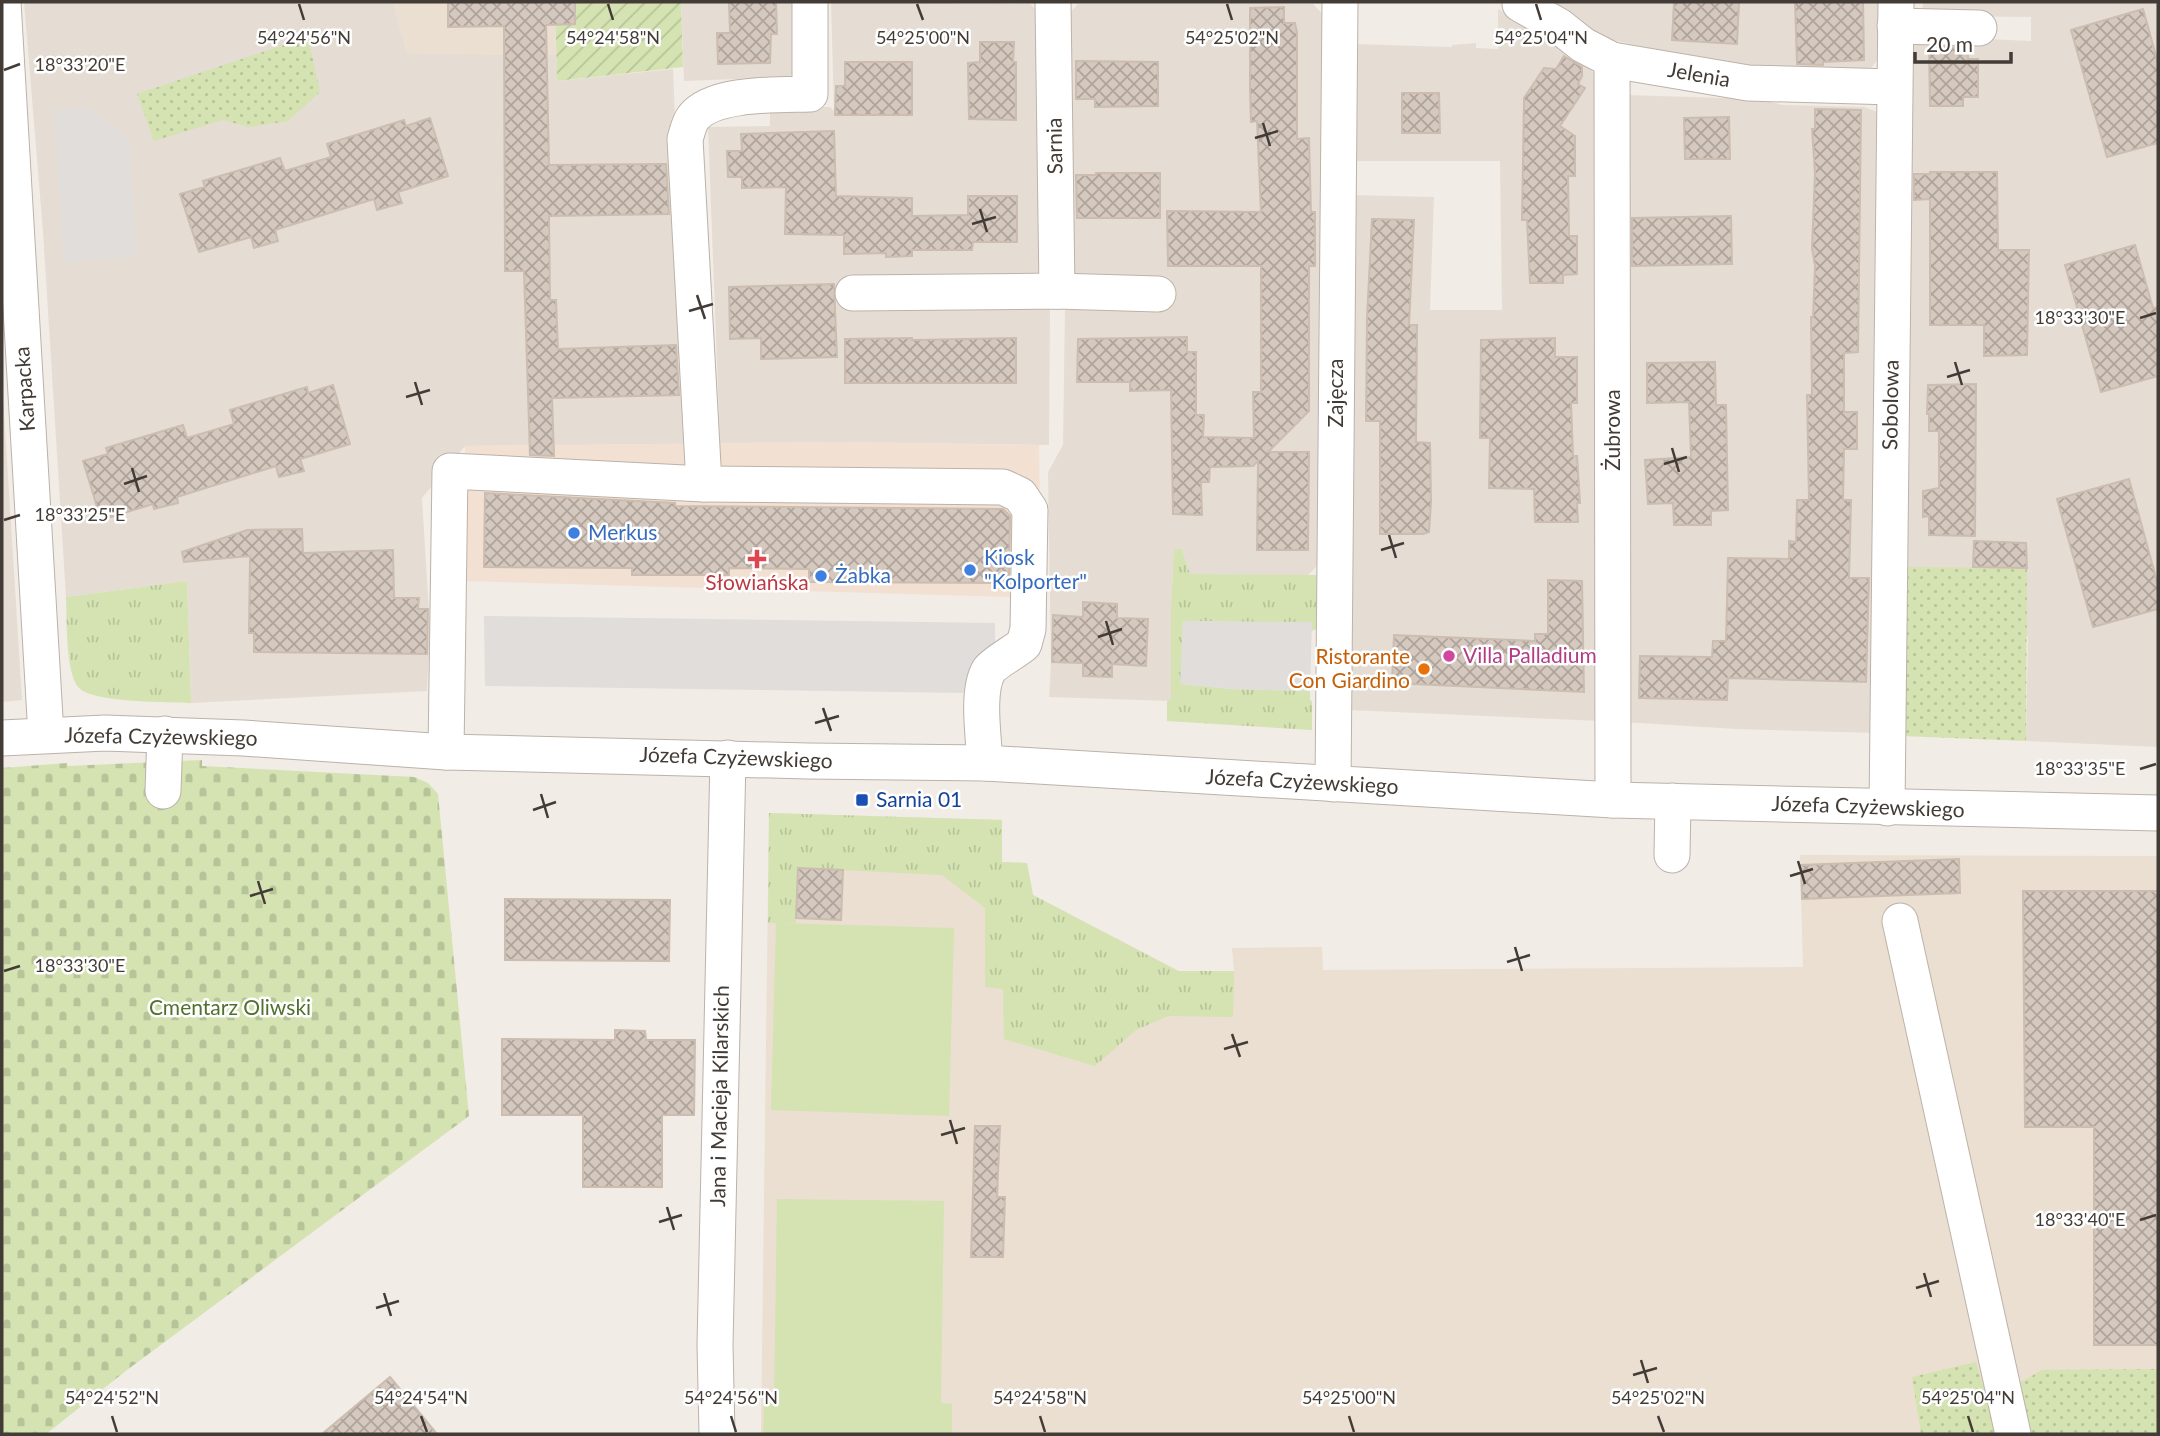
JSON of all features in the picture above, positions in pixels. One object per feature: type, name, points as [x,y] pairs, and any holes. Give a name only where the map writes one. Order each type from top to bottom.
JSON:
[{"type":"street","name":"Karpacka","points":[[3,2],[46,735]]},
{"type":"street","points":[[704,484],[685,139],[693,118],[711,105],[730,98],[810,94],[810,2]]},
{"type":"street","name":"Sarnia","points":[[1053,2],[1057,291]]},
{"type":"street","name":"Zajęcza","points":[[1333,784],[1340,2]]},
{"type":"street","name":"Jelenia","points":[[1520,4],[1559,26],[1583,45],[1612,60],[1748,83],[1895,87]]},
{"type":"street","points":[[1896,14],[1979,28]]},
{"type":"street","name":"Sobolowa","points":[[1887,808],[1896,14]]},
{"type":"street","name":"Żubrowa","points":[[1612,60],[1613,800]]},
{"type":"street","points":[[853,293],[1057,291],[1158,294]]},
{"type":"street","points":[[446,752],[450,471],[704,484],[1003,487],[1020,495],[1030,510],[1028,629],[1024,644],[990,669],[984,687],[982,721],[985,762]]},
{"type":"street","name":"Józefa Czyżewskiego","points":[[2,738],[105,733],[165,734],[446,752],[808,761],[985,762],[1613,800],[2158,813]]},
{"type":"street","points":[[163,791],[165,734]]},
{"type":"street","name":"Jana i Macieja Kilarskich","points":[[717,1434],[715,1345],[729,758]]},
{"type":"street","points":[[1672,855],[1673,801]]},
{"type":"street","points":[[1900,921],[2013,1434]]},
{"type":"shaded area","points":[[24,2],[393,2],[407,53],[556,55],[558,81],[673,69],[688,444],[465,446],[422,498],[430,629],[427,691],[191,703],[187,581],[66,597],[43,232]]},
{"type":"shaded area","points":[[393,2],[555,2],[556,55],[407,53]]},
{"type":"shaded area","points":[[681,2],[801,2],[800,66],[789,77],[684,81]]},
{"type":"shaded area","points":[[831,2],[1030,4],[1043,16],[1050,307],[1049,445],[720,443],[708,127],[770,126],[770,107],[830,107],[834,111]]},
{"type":"shaded area","points":[[1541,2],[1883,2],[1883,53],[1867,73],[1755,75],[1581,32]]},
{"type":"shaded area","points":[[1923,2],[2158,2],[2158,747],[2026,741],[2028,637],[1906,567],[1906,50],[1922,36],[2031,41],[2031,17],[1922,16]]},
{"type":"shaded area","points":[[1078,4],[1313,4],[1325,17],[1321,562],[1308,575],[1190,574],[1182,549],[1174,549],[1171,701],[1049,697],[1051,663],[1048,472],[1063,445],[1065,307],[1080,283],[1067,268],[1067,16]]},
{"type":"shaded area","points":[[1498,9],[1527,23],[1566,48],[1594,73],[1600,86],[1601,721],[1349,710],[1353,195],[1434,197],[1430,310],[1502,310],[1500,161],[1353,161],[1353,44],[1452,47],[1476,43],[1476,48],[1498,49]]},
{"type":"shaded area","points":[[1626,95],[1755,99],[1783,105],[1864,107],[1878,112],[1876,733],[1623,722]]},
{"type":"shaded area","points":[[87,107],[129,138],[136,256],[64,262],[54,110]]},
{"type":"shaded area","points":[[2,381],[22,700],[2,702]]},
{"type":"shaded area","points":[[841,442],[1039,445],[1041,598],[466,581],[465,446]]},
{"type":"shaded area","points":[[484,616],[995,623],[995,647],[972,670],[963,693],[485,686]]},
{"type":"shaded area","points":[[1183,621],[1312,622],[1310,691],[1231,689],[1180,684]]},
{"type":"shaded area","points":[[769,813],[1002,820],[1002,862],[1027,863],[1033,895],[1179,971],[1234,971],[1232,948],[1322,947],[1323,970],[1803,967],[1800,855],[2158,856],[2158,1434],[761,1434]]},
{"type":"green space","points":[[555,2],[681,2],[683,67],[557,81]]},
{"type":"green space","points":[[308,37],[320,92],[288,121],[249,127],[223,120],[154,141],[137,94]]},
{"type":"green space","points":[[1174,549],[1182,549],[1190,574],[1326,575],[1322,627],[1311,631],[1312,623],[1183,621],[1181,684],[1231,689],[1310,691],[1312,730],[1167,721],[1167,701],[1171,700]]},
{"type":"green space","points":[[1906,567],[2027,568],[2026,741],[1903,736]]},
{"type":"green space","points":[[187,581],[191,703],[100,697],[79,688],[74,681],[69,658],[66,597]]},
{"type":"green space","name":"Cmentarz Oliwski","points":[[202,760],[202,766],[414,777],[428,783],[438,794],[469,1116],[127,1370],[46,1434],[2,1434],[2,768],[67,763],[68,766]]},
{"type":"green space","points":[[769,813],[1002,820],[1002,862],[1027,863],[1033,895],[1178,971],[1234,971],[1233,1017],[1168,1016],[1136,1030],[1095,1066],[1004,1039],[1003,989],[985,987],[985,908],[942,875],[798,868],[796,923],[768,923]]},
{"type":"green space","points":[[776,923],[954,928],[949,1116],[771,1110]]},
{"type":"green space","points":[[777,1199],[944,1201],[941,1403],[952,1404],[952,1434],[763,1434],[764,1404],[774,1403]]},
{"type":"green space","points":[[1976,1362],[1983,1386],[2023,1381],[2042,1370],[2158,1369],[2158,1434],[1921,1434],[1912,1377]]},
{"type":"building","points":[[448,2],[575,2],[575,24],[546,25],[549,165],[666,164],[669,214],[549,216],[550,300],[556,300],[558,349],[676,345],[679,395],[552,398],[554,456],[530,455],[524,271],[505,271],[504,26],[448,27]]},
{"type":"building","points":[[729,2],[776,2],[777,34],[771,34],[770,63],[718,64],[717,33],[730,33]]},
{"type":"building","points":[[1674,2],[1739,2],[1737,44],[1672,40]]},
{"type":"building","points":[[1795,2],[1863,2],[1864,60],[1823,62],[1823,65],[1797,64]]},
{"type":"building","points":[[1284,7],[1284,23],[1295,23],[1297,32],[1297,139],[1309,138],[1311,212],[1315,212],[1315,266],[1309,266],[1309,411],[1268,452],[1309,452],[1308,550],[1257,550],[1258,461],[1253,466],[1210,467],[1209,482],[1201,482],[1202,515],[1173,514],[1171,390],[1130,391],[1130,382],[1077,382],[1078,339],[1187,337],[1187,352],[1196,352],[1196,415],[1204,415],[1203,437],[1254,438],[1253,392],[1261,392],[1261,266],[1168,266],[1167,211],[1261,212],[1257,121],[1251,122],[1250,8]]},
{"type":"building","points":[[2143,9],[2158,63],[2158,143],[2107,157],[2071,30]]},
{"type":"building","points":[[980,42],[1014,42],[1016,120],[969,119],[968,63],[980,62]]},
{"type":"building","points":[[1929,47],[1968,48],[1968,59],[1978,59],[1978,97],[1963,97],[1963,106],[1930,106]]},
{"type":"building","points":[[1564,56],[1582,67],[1578,84],[1585,88],[1560,126],[1575,136],[1575,176],[1568,176],[1569,236],[1577,236],[1577,274],[1563,275],[1563,283],[1530,283],[1527,220],[1522,220],[1524,98],[1544,68],[1556,69]]},
{"type":"building","points":[[1076,61],[1158,62],[1158,106],[1095,107],[1095,99],[1076,99]]},
{"type":"building","points":[[845,62],[912,62],[912,115],[835,115],[836,86],[845,86]]},
{"type":"building","points":[[1402,93],[1439,93],[1440,133],[1402,133]]},
{"type":"building","points":[[1815,109],[1861,110],[1858,352],[1844,353],[1844,412],[1857,412],[1857,449],[1844,449],[1843,500],[1851,500],[1849,578],[1869,578],[1866,682],[1728,678],[1727,700],[1639,698],[1640,656],[1712,657],[1713,641],[1726,641],[1728,558],[1789,559],[1789,541],[1796,542],[1797,500],[1809,500],[1807,395],[1812,395],[1815,173],[1812,129],[1815,129]]},
{"type":"building","points":[[1729,117],[1730,159],[1685,159],[1684,118]]},
{"type":"building","points":[[430,118],[448,176],[398,192],[402,203],[377,210],[374,199],[275,230],[278,241],[254,248],[251,237],[199,252],[180,194],[205,187],[203,181],[280,158],[285,171],[331,157],[327,144],[404,120],[406,126]]},
{"type":"building","points":[[834,131],[836,196],[912,198],[912,216],[968,215],[968,196],[1017,196],[1017,242],[973,242],[972,250],[912,250],[912,256],[886,257],[886,253],[844,254],[844,235],[785,234],[786,187],[742,188],[742,177],[728,177],[727,151],[742,151],[741,134]]},
{"type":"building","points":[[1997,172],[1998,250],[2029,250],[2027,355],[1984,356],[1984,325],[1930,325],[1930,199],[1914,200],[1914,174]]},
{"type":"building","points":[[1160,173],[1160,218],[1077,218],[1076,175]]},
{"type":"building","points":[[1731,216],[1732,264],[1632,266],[1632,218]]},
{"type":"building","points":[[1372,219],[1414,220],[1409,325],[1417,325],[1416,442],[1430,443],[1429,532],[1423,534],[1380,534],[1380,421],[1366,421]]},
{"type":"building","points":[[2135,245],[2153,308],[2158,307],[2158,376],[2101,392],[2065,265]]},
{"type":"building","points":[[834,284],[837,357],[761,359],[761,338],[730,339],[729,287]]},
{"type":"building","points":[[1016,338],[1016,383],[845,383],[845,339]]},
{"type":"building","points":[[1555,338],[1555,357],[1577,357],[1577,403],[1571,403],[1573,456],[1577,456],[1580,503],[1577,503],[1578,522],[1535,522],[1534,489],[1489,488],[1490,438],[1480,438],[1481,340]]},
{"type":"building","points":[[1715,362],[1716,405],[1726,405],[1728,510],[1711,511],[1711,525],[1674,525],[1673,503],[1648,504],[1645,460],[1691,457],[1689,402],[1647,403],[1647,363]]},
{"type":"building","points":[[1976,384],[1975,536],[1929,535],[1929,516],[1923,517],[1923,491],[1939,488],[1939,431],[1929,431],[1928,385]]},
{"type":"building","points":[[333,385],[350,444],[300,459],[304,471],[279,477],[276,466],[177,497],[178,503],[154,509],[153,504],[101,520],[83,461],[108,454],[106,448],[183,425],[187,438],[234,424],[230,410],[307,387],[308,393]]},
{"type":"building","points":[[2129,479],[2158,585],[2158,609],[2093,627],[2057,499]]},
{"type":"building","points":[[485,493],[675,503],[675,506],[1003,509],[1010,516],[1009,583],[809,582],[809,569],[729,568],[729,575],[632,575],[632,568],[484,567]]},
{"type":"building","points":[[302,529],[303,553],[393,550],[394,598],[419,598],[418,609],[428,609],[427,654],[254,652],[254,633],[249,633],[250,556],[184,562],[182,552],[247,530]]},
{"type":"building","points":[[1974,541],[2026,543],[2027,568],[1973,567]]},
{"type":"building","points":[[1548,580],[1582,581],[1584,692],[1392,683],[1394,635],[1535,641],[1535,634],[1548,634]]},
{"type":"building","points":[[1083,602],[1117,604],[1117,618],[1148,619],[1146,666],[1112,664],[1112,677],[1083,676],[1083,663],[1052,662],[1053,615],[1083,617]]},
{"type":"building","points":[[1959,859],[1960,893],[1802,899],[1801,865]]},
{"type":"building","points":[[798,868],[843,870],[841,920],[796,918]]},
{"type":"building","points":[[2023,891],[2158,891],[2158,1345],[2094,1345],[2094,1127],[2025,1127]]},
{"type":"building","points":[[505,899],[670,900],[669,961],[505,960]]},
{"type":"building","points":[[615,1030],[645,1031],[646,1040],[695,1040],[694,1115],[662,1115],[662,1187],[583,1187],[583,1115],[502,1115],[502,1039],[615,1040]]},
{"type":"building","points":[[975,1126],[1000,1126],[997,1197],[1005,1197],[1003,1257],[971,1257]]},
{"type":"building","points":[[390,1377],[437,1434],[322,1434]]},
{"type":"place","name":"Merkus","points":[[574,533]]},
{"type":"place","name":"Słowiańska","points":[[757,559]]},
{"type":"place","name":"Kiosk \"Kolporter\"","points":[[970,570]]},
{"type":"place","name":"Żabka","points":[[821,576]]},
{"type":"place","name":"Villa Palladium","points":[[1449,656]]},
{"type":"place","name":"Ristorante Con Giardino","points":[[1424,669]]},
{"type":"place","name":"Sarnia 01","points":[[862,800]]}]
